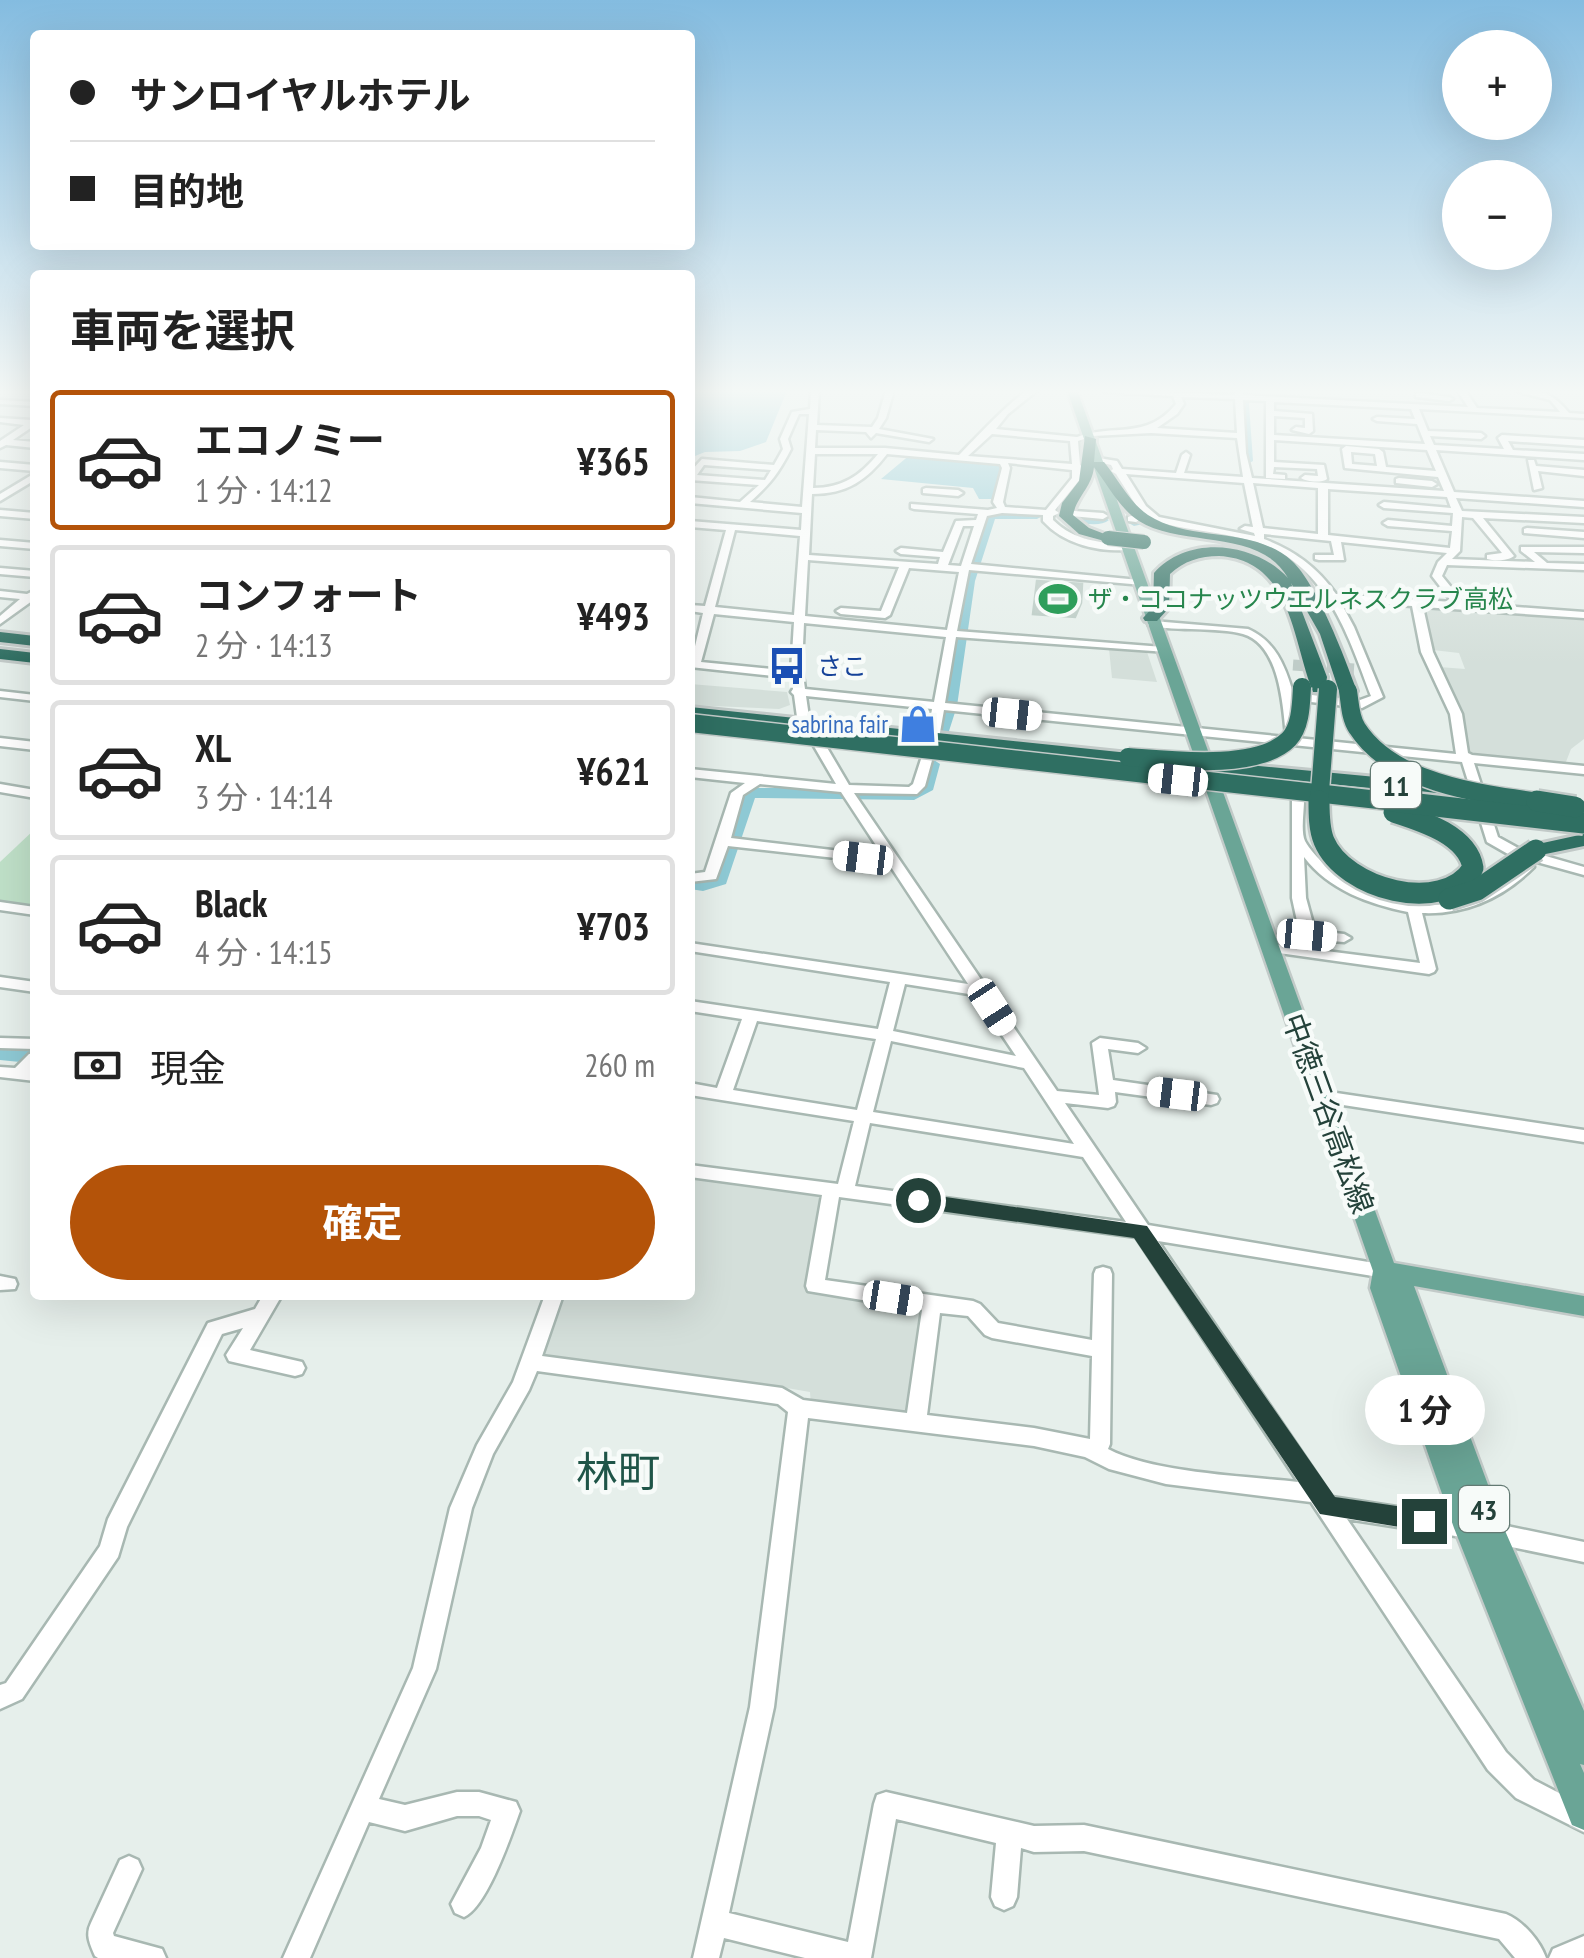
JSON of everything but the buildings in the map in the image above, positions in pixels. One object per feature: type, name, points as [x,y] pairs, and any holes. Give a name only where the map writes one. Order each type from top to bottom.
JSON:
[{"type":"highway","points":[[1086,481],[1066,516],[1084,531],[1119,540],[1217,542],[1249,548],[1274,560],[1281,568],[1280,578],[1308,643],[1317,690],[1318,821],[1330,854],[1363,880],[1416,892],[1444,890],[1465,882],[1472,871],[1468,853],[1438,828],[1326,794]]},
{"type":"highway","points":[[695,720],[1146,758],[1249,756],[1287,743],[1317,690],[1332,644],[1288,564],[1258,546],[1206,530],[1164,527],[1141,517],[1113,481]]},
{"type":"highway","points":[[1119,540],[1206,530]]},
{"type":"highway","points":[[1152,621],[1160,608],[1162,573],[1169,563],[1189,554],[1240,556],[1280,578]]},
{"type":"highway","points":[[0,639],[30,642]]},
{"type":"highway","points":[[0,652],[30,655]]},
{"type":"highway","points":[[1317,690],[1370,744],[1392,760],[1458,786],[1584,809]]},
{"type":"highway","points":[[1317,690],[1308,840],[1324,866],[1356,888],[1418,902],[1452,899],[1477,890],[1536,850],[1584,840]]},
{"type":"highway","points":[[695,721],[1584,824]]},
{"type":"highway","name":"11","points":[[695,721],[1211,776],[1478,793],[1584,809]]},
{"type":"highway","points":[[884,737],[1584,809]]},
{"type":"highway","name":"11","points":[[1211,776],[1298,794],[1584,824]]},
{"type":"main road","name":"中徳三谷高松線","points":[[1103,481],[1119,540],[1139,582],[1196,733],[1386,1271],[1382,1288],[1480,1530],[1584,1816]]},
{"type":"main road","points":[[1386,1271],[1584,1306]]},
{"type":"main road","name":"中徳三谷高松線","points":[[1480,1530],[1584,1748]]},
{"type":"street","points":[[0,498],[27,481]]},
{"type":"street","points":[[746,481],[767,483]]},
{"type":"street","points":[[808,481],[797,692],[812,733],[1087,1152],[1497,1761],[1525,1789],[1584,1816]]},
{"type":"street","points":[[807,491],[837,492],[855,481]]},
{"type":"street","points":[[1002,481],[998,502],[1002,510]]},
{"type":"street","points":[[1073,481],[1051,513],[1051,525],[1070,538],[1098,546],[1119,540]]},
{"type":"street","points":[[1123,481],[1142,508],[1156,519],[1260,535],[1304,562],[1350,629],[1360,669],[1376,698],[1367,703],[1317,690],[1261,639],[1244,631],[1152,621]]},
{"type":"street","points":[[1252,481],[1260,535]]},
{"type":"street","points":[[1256,481],[1449,490]]},
{"type":"street","points":[[1401,481],[1584,504]]},
{"type":"street","points":[[1444,481],[1458,513],[1458,529],[1450,556],[1437,576],[1462,608]]},
{"type":"street","points":[[1535,481],[1537,488]]},
{"type":"street","points":[[742,504],[767,483]]},
{"type":"street","points":[[0,484],[21,485]]},
{"type":"street","points":[[1323,487],[1323,536]]},
{"type":"street","points":[[926,491],[954,493],[946,508]]},
{"type":"street","points":[[695,500],[805,510]]},
{"type":"street","points":[[1384,505],[1476,515],[1584,520]]},
{"type":"street","points":[[914,506],[946,508],[982,518]]},
{"type":"street","points":[[1416,508],[1420,526]]},
{"type":"street","points":[[944,561],[960,522],[1002,510],[1051,513]]},
{"type":"street","points":[[0,512],[30,515]]},
{"type":"street","points":[[1074,514],[1103,516]]},
{"type":"street","points":[[1450,556],[1508,556],[1476,515]]},
{"type":"street","points":[[695,774],[847,791],[912,791],[919,786],[945,707],[968,568],[982,518]]},
{"type":"street","points":[[1519,518],[1527,531],[1526,552],[1545,565]]},
{"type":"street","points":[[1388,523],[1458,529]]},
{"type":"street","points":[[695,524],[803,533]]},
{"type":"street","points":[[695,658],[731,527]]},
{"type":"street","points":[[1206,530],[1323,536],[1386,551],[1584,567]]},
{"type":"street","points":[[1527,531],[1584,535]]},
{"type":"street","points":[[1319,557],[1340,558],[1335,538]]},
{"type":"street","points":[[0,544],[30,546]]},
{"type":"street","points":[[1528,546],[1584,550]]},
{"type":"street","points":[[901,551],[968,568],[1139,582]]},
{"type":"street","points":[[802,557],[905,564],[944,561]]},
{"type":"street","points":[[841,611],[886,615],[905,564]]},
{"type":"street","points":[[0,570],[30,573]]},
{"type":"street","points":[[0,594],[30,596]]},
{"type":"street","points":[[1331,597],[1584,615]]},
{"type":"street","points":[[0,621],[30,598]]},
{"type":"street","points":[[1417,604],[1426,652],[1456,714],[1464,756],[1488,831],[1501,846],[1584,871]]},
{"type":"street","points":[[695,608],[957,635],[1163,650]]},
{"type":"street","points":[[695,664],[797,675]]},
{"type":"street","points":[[1292,741],[1317,690]]},
{"type":"street","points":[[797,692],[1584,770]]},
{"type":"street","points":[[0,694],[30,697]]},
{"type":"street","points":[[0,742],[30,745]]},
{"type":"street","points":[[695,878],[711,876],[727,842],[737,793],[758,780]]},
{"type":"street","points":[[0,788],[30,793]]},
{"type":"street","points":[[1298,794],[1298,863],[1307,935],[1320,953]]},
{"type":"street","points":[[727,842],[896,861]]},
{"type":"street","points":[[1300,842],[1320,870],[1348,888],[1414,907],[1440,908],[1483,898],[1540,857]]},
{"type":"street","points":[[0,906],[30,910]]},
{"type":"street","points":[[1270,948],[1429,969],[1414,907]]},
{"type":"street","points":[[1307,935],[1344,938]]},
{"type":"street","points":[[695,948],[981,990]]},
{"type":"street","points":[[899,978],[865,1116],[838,1189],[815,1286],[973,1310],[992,1330],[1099,1349]]},
{"type":"street","points":[[0,982],[30,986]]},
{"type":"street","points":[[695,1007],[886,1035],[1030,1064]]},
{"type":"street","points":[[724,1094],[751,1015]]},
{"type":"street","points":[[0,1042],[30,1048]]},
{"type":"street","points":[[1050,1096],[1108,1102],[1108,1086],[1098,1061],[1100,1043],[1138,1048]]},
{"type":"street","points":[[0,1072],[27,1075]]},
{"type":"street","points":[[1108,1086],[1211,1099]]},
{"type":"street","points":[[695,1090],[1087,1152]]},
{"type":"street","points":[[1323,1097],[1584,1136]]},
{"type":"street","points":[[695,1172],[1140,1231],[1386,1271]]},
{"type":"street","points":[[1089,1449],[1100,1444],[1103,1274]]},
{"type":"street","points":[[270,1300],[236,1354],[295,1368]]},
{"type":"street","points":[[296,1958],[424,1669],[466,1492],[530,1362],[552,1300]]},
{"type":"street","points":[[916,1423],[932,1304]]},
{"type":"street","points":[[0,1697],[14,1690],[110,1550],[124,1509],[215,1328],[261,1315]]},
{"type":"street","points":[[530,1362],[782,1396],[799,1408],[1034,1437],[1089,1449],[1106,1462],[1584,1552]]},
{"type":"street","points":[[706,1958],[762,1707],[799,1408]]},
{"type":"street","points":[[365,1808],[405,1818],[457,1804],[508,1811],[464,1904]]},
{"type":"street","points":[[714,1922],[858,1958],[886,1804],[1034,1839],[1084,1838],[1506,1927],[1533,1958]]},
{"type":"street","points":[[1004,1897],[1009,1833]]},
{"type":"street","points":[[129,1869],[100,1932],[104,1947],[153,1958]]},
{"type":"street","points":[[1562,1958],[1584,1948]]},
{"type":"shaded area","points":[[1423,607],[1584,620],[1584,739],[1571,749],[1564,767],[1466,754],[1439,667],[1465,669],[1459,653],[1433,650]]},
{"type":"shaded area","points":[[1109,649],[1147,652],[1157,682],[1112,678]]},
{"type":"shaded area","points":[[695,684],[787,692],[790,705],[779,709],[695,705]]},
{"type":"shaded area","points":[[695,1179],[824,1196],[809,1293],[924,1308],[912,1418],[811,1406],[810,1392],[781,1387],[764,1390],[543,1356],[562,1300],[695,1300]]},
{"type":"green space","points":[[30,834],[30,906],[0,902],[0,862]]},
{"type":"water","points":[[905,481],[1000,481],[995,499],[979,499],[973,488]]},
{"type":"waterway","points":[[940,731],[948,706],[967,581],[989,515],[1037,515]]},
{"type":"waterway","points":[[1078,518],[1102,520]]},
{"type":"waterway","points":[[1134,522],[1141,523]]},
{"type":"waterway","points":[[695,884],[719,880],[747,792],[914,794],[923,790],[931,764]]},
{"type":"waterway","points":[[0,1052],[20,1054],[30,1047]]},
{"type":"tunnel","points":[[1293,665],[1354,669]]},
{"type":"place","name":"ザ・ココナッツウエルネスクラブ高松","points":[[1058,599]]},
{"type":"place","name":"さこ","points":[[787,666]]},
{"type":"place","name":"sabrina fair","points":[[918,724]]},
{"type":"district","name":"林町","points":[[618,1471]]},
{"type":"route","points":[[918,1200],[1140,1231],[1328,1506],[1424,1521]]}]
